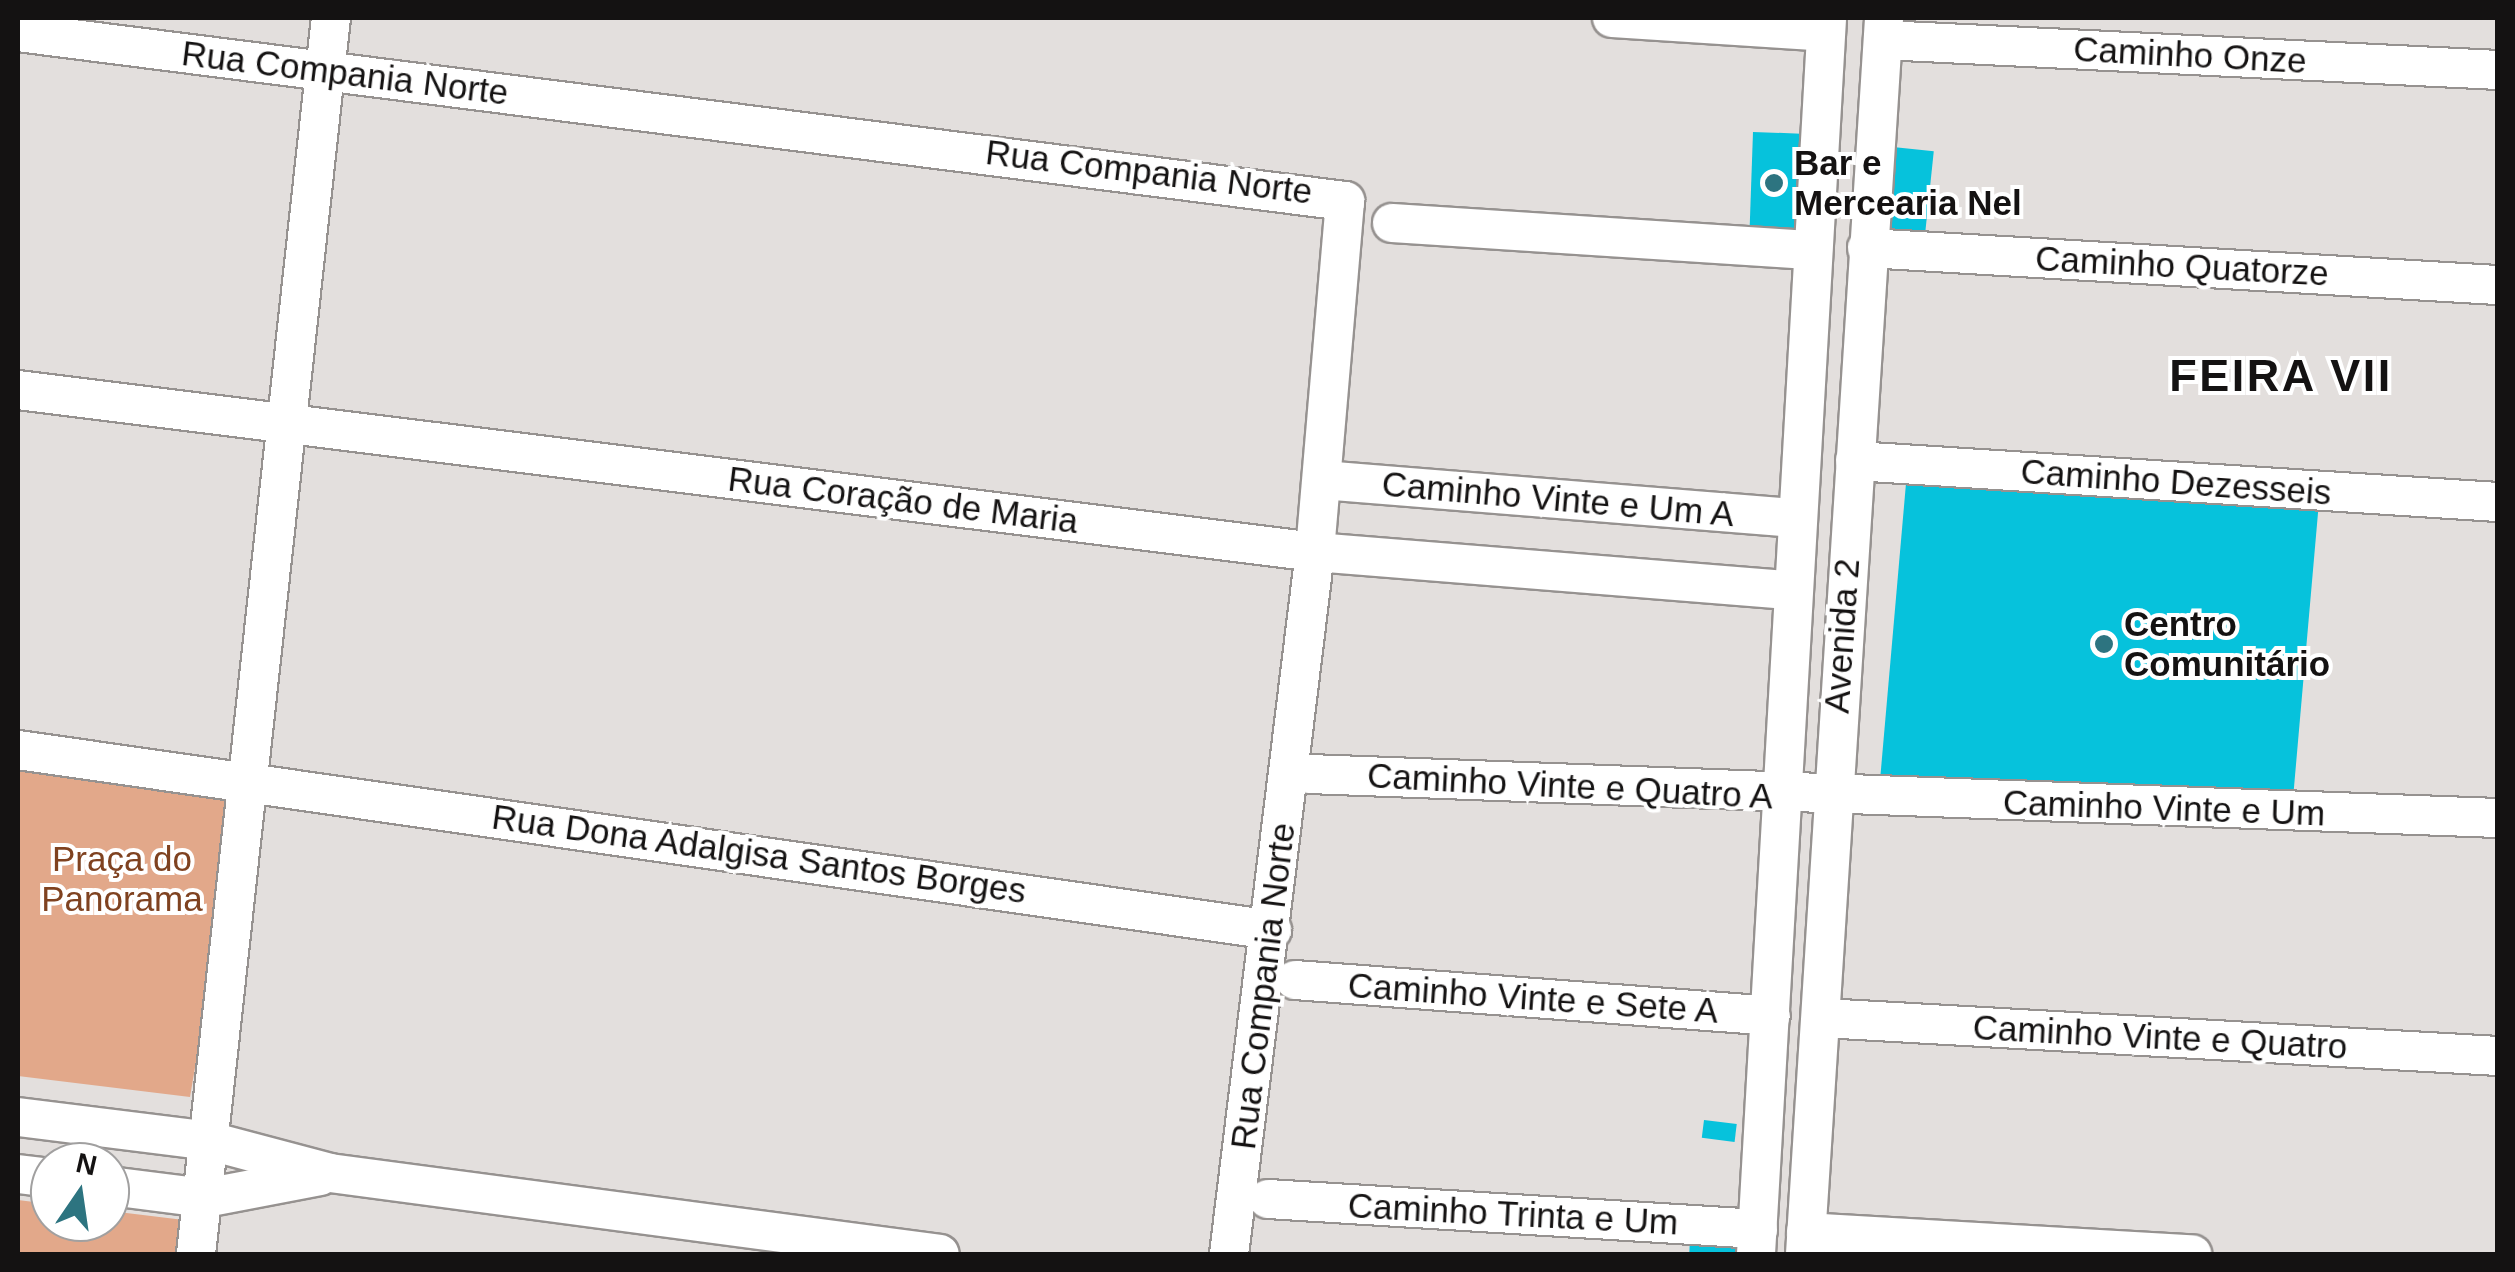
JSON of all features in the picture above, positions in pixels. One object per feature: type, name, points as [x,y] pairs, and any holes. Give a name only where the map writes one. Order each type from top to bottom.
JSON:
[{"type":"street","points":[[196,1254],[205,1198],[246,778],[290,422],[331,18]]},
{"type":"street","points":[[1612,18],[1826,25]]},
{"type":"street","name":"Avenida 2","points":[[1757,1242],[1795,518],[1826,25]]},
{"type":"street","name":"Avenida 2","points":[[1805,1243],[1823,1018],[1830,799],[1884,29]]},
{"type":"street","name":"Caminho Onze","points":[[1884,29],[2498,70]]},
{"type":"street","name":"Rua Compania Norte","points":[[18,32],[1338,196],[1349,224],[1272,930],[1229,1254]]},
{"type":"street","points":[[1392,223],[1812,250]]},
{"type":"street","name":"Caminho Quatorze","points":[[1867,248],[2498,285]]},
{"type":"street","name":"Rua Coração de Maria","points":[[18,390],[1315,552],[1792,590]]},
{"type":"street","name":"Caminho Dezesseis","points":[[1855,461],[2498,502]]},
{"type":"street","name":"Caminho Vinte e Um A","points":[[1322,480],[1795,518]]},
{"type":"street","name":"Rua Dona Adalgisa Santos Borges","points":[[18,750],[246,778],[1272,930]]},
{"type":"street","name":"Caminho Vinte e Quatro A","points":[[1309,774],[1830,799]]},
{"type":"street","name":"Caminho Vinte e Um","points":[[1830,799],[2498,818]]},
{"type":"street","name":"Caminho Vinte e Sete A","points":[[1295,980],[1771,1016]]},
{"type":"street","name":"Caminho Vinte e Quatro","points":[[1823,1018],[2498,1056]]},
{"type":"street","points":[[18,1117],[210,1141],[330,1174],[940,1254]]},
{"type":"street","points":[[130,1189],[205,1198],[330,1174]]},
{"type":"street","name":"Caminho Trinta e Um","points":[[1268,1199],[1757,1242]]},
{"type":"street","points":[[1805,1243],[2192,1254]]},
{"type":"green space","name":"Praça do Panorama","points":[[18,761],[242,791],[190,1097],[18,1076]]},
{"type":"green space","points":[[18,1200],[30,1202],[30,1242],[130,1242],[130,1213],[184,1220],[180,1254],[18,1254]]},
{"type":"building","name":"Bar e Mercearia Nel","points":[[1753,132],[1801,134],[1797,234],[1750,232]]},
{"type":"building","points":[[1893,147],[1934,151],[1925,235],[1884,231]]},
{"type":"building","name":"Centro Comunitário","points":[[1907,472],[2318,508],[2291,817],[1880,781]]},
{"type":"building","points":[[1704,1120],[1737,1124],[1735,1142],[1702,1138]]},
{"type":"building","points":[[1690,1235],[1740,1237],[1739,1254],[1689,1254]]},
{"type":"place","name":"Bar e Mercearia Nel","points":[[1774,183]]},
{"type":"place","name":"Centro Comunitário","points":[[2104,644]]},
{"type":"district","name":"FEIRA VII","points":[[2281,376]]}]
